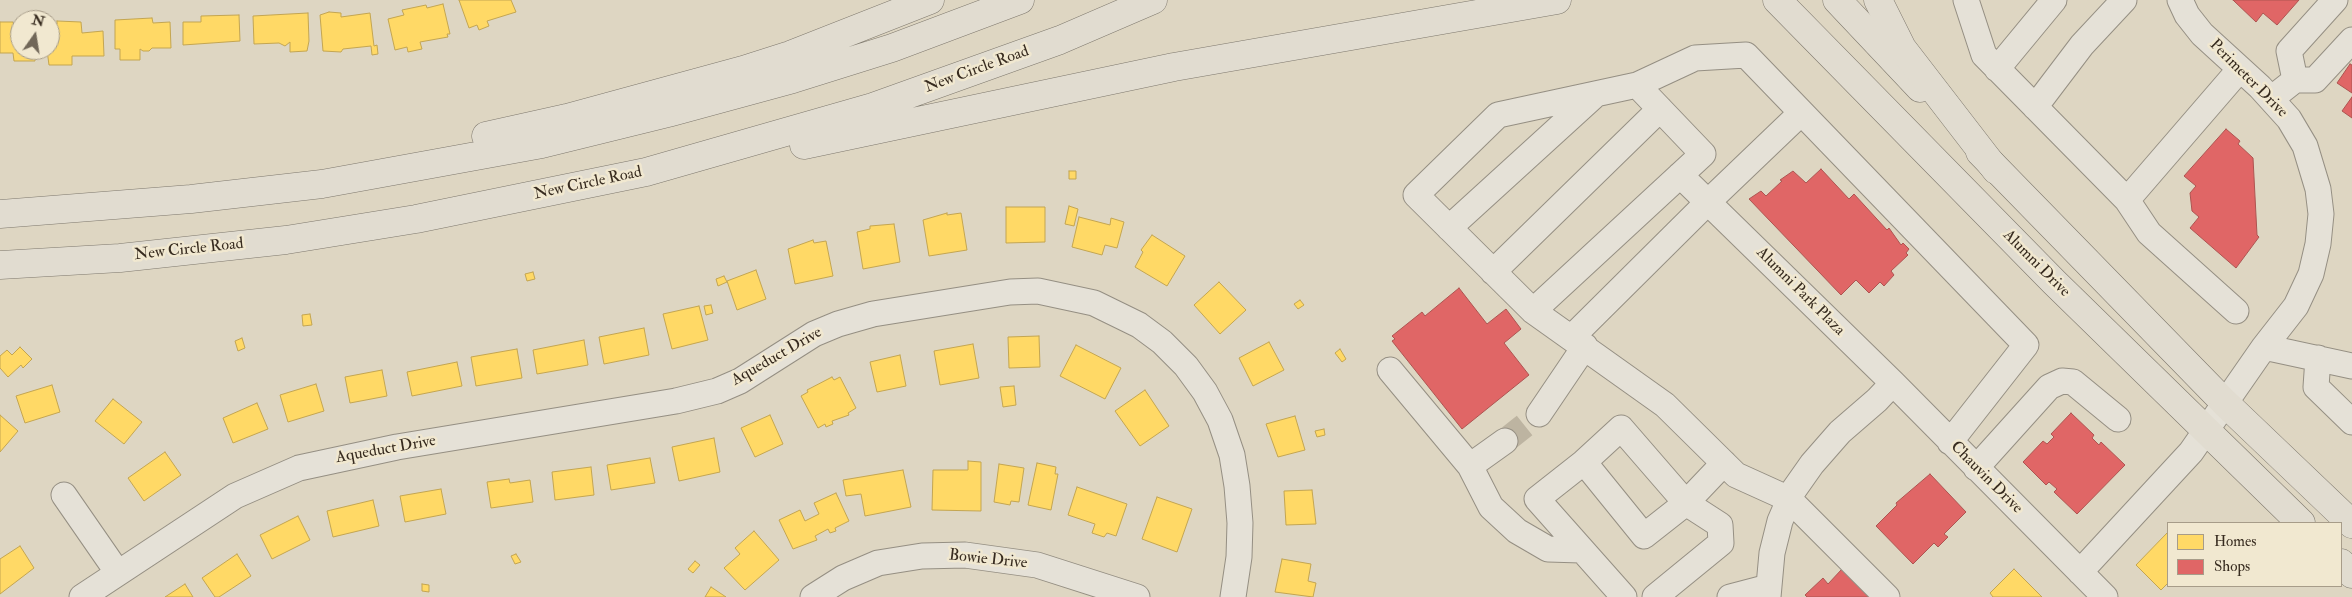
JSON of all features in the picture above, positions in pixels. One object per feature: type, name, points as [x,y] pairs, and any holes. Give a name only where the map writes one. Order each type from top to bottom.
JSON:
[{"type":"main road","points":[[191,199],[567,118],[790,55],[930,0]]},
{"type":"main road","points":[[0,214],[191,199],[390,173],[604,130],[784,81],[892,48],[1020,0]]},
{"type":"main road","name":"New Circle Road","points":[[0,265],[120,258],[286,240],[416,220],[646,172],[873,107],[1060,40],[1153,0]]},
{"type":"main road","points":[[586,185],[665,174],[1174,67],[1557,0]]},
{"type":"main road","name":"Alumni Drive","points":[[1777,0],[2054,282],[2205,432],[2300,522]]},
{"type":"main road","points":[[1838,0],[1996,170],[2226,403],[2352,524]]},
{"type":"main road","points":[[1878,0],[1902,48],[1996,170]]},
{"type":"main road","points":[[2342,563],[2352,574]]},
{"type":"street","points":[[1966,0],[1984,55],[2127,200],[2149,233],[2236,311]]},
{"type":"street","points":[[1998,69],[2054,0]]},
{"type":"street","points":[[2035,107],[2082,45],[2124,0]]},
{"type":"street","name":"Perimeter Drive","points":[[2180,0],[2187,15],[2202,34],[2240,68],[2289,119],[2305,146],[2318,190],[2321,214],[2318,244],[2311,274],[2296,306],[2264,347],[2226,403]]},
{"type":"street","points":[[2294,80],[2289,51],[2335,0]]},
{"type":"street","points":[[2271,99],[2294,80],[2314,80],[2351,43]]},
{"type":"street","points":[[1887,597],[1789,500],[1736,475],[1664,405],[1533,311],[1416,195],[1498,115],[1637,85],[1695,58],[1746,55],[2026,345],[1950,442]]},
{"type":"street","points":[[2127,200],[2240,68]]},
{"type":"street","points":[[1533,311],[1703,154],[1637,85]]},
{"type":"street","points":[[1449,228],[1596,94]]},
{"type":"street","points":[[1493,272],[1660,109]]},
{"type":"street","points":[[1539,414],[1578,342],[1708,202],[1802,113]]},
{"type":"street","name":"Alumni Park Plaza","points":[[1680,175],[1893,383]]},
{"type":"street","name":"Aqueduct Drive","points":[[82,597],[236,496],[299,468],[397,447],[676,401],[717,391],[740,380],[793,346],[838,324],[873,314],[1010,292],[1038,292],[1094,302],[1139,325],[1162,342],[1186,366],[1205,392],[1220,420],[1232,454],[1240,523],[1233,597]]},
{"type":"street","points":[[2264,347],[2318,358],[2350,361]]},
{"type":"street","points":[[2318,358],[2316,387],[2352,422]]},
{"type":"street","points":[[1390,370],[1470,466],[1491,507],[1517,531],[1548,549],[1581,550]]},
{"type":"street","points":[[1976,468],[2049,387],[2062,381],[2073,382],[2118,419]]},
{"type":"street","points":[[1730,597],[1768,592],[1778,529],[1789,500],[1812,464],[1840,432],[1877,400],[1893,383]]},
{"type":"street","name":"Chauvin Drive","points":[[1893,383],[2105,597]]},
{"type":"street","points":[[2080,572],[2191,452],[2226,403]]},
{"type":"street","points":[[1624,597],[1537,499],[1584,462],[1621,428],[1686,503],[1720,525],[1721,543],[1655,597]]},
{"type":"street","points":[[1470,466],[1505,440]]},
{"type":"street","points":[[1584,462],[1644,536],[1686,503],[1724,463]]},
{"type":"street","points":[[64,495],[118,573]]},
{"type":"street","name":"Bowie Drive","points":[[813,597],[843,578],[878,564],[922,556],[965,555],[1037,565],[1137,597]]},
{"type":"building: Homes","points":[[459,0],[511,0],[516,12],[487,21],[489,26],[479,30],[477,25],[469,28]]},
{"type":"building: Homes","points":[[443,4],[450,34],[447,34],[448,37],[420,42],[422,49],[408,52],[407,47],[395,50],[388,19],[404,15],[402,10],[426,5],[427,8]]},
{"type":"building: Homes","points":[[329,12],[341,13],[341,17],[370,13],[374,46],[377,45],[378,54],[372,55],[371,46],[343,49],[341,52],[323,51],[320,15]]},
{"type":"building: Homes","points":[[308,13],[309,41],[307,51],[290,52],[290,42],[285,46],[279,43],[254,44],[253,16]]},
{"type":"building: Homes","points":[[239,15],[240,41],[183,45],[183,22],[201,22],[201,16]]},
{"type":"building: Homes","points":[[152,18],[153,23],[170,22],[171,48],[152,48],[149,51],[140,49],[140,60],[120,60],[120,49],[115,49],[115,20]]},
{"type":"building: Homes","points":[[60,21],[81,22],[82,33],[103,31],[104,56],[72,56],[72,65],[49,65],[48,60],[60,60]]},
{"type":"building: Homes","points":[[0,22],[10,22],[10,53],[0,53]]},
{"type":"building: Homes","points":[[14,60],[35,61],[14,61]]},
{"type":"building: Homes","points":[[1069,171],[1076,171],[1076,179],[1069,179]]},
{"type":"building: Homes","points":[[1069,206],[1078,209],[1074,226],[1065,224]]},
{"type":"building: Homes","points":[[1006,207],[1045,207],[1045,242],[1006,243]]},
{"type":"building: Homes","points":[[947,213],[947,215],[961,213],[967,250],[929,256],[923,220]]},
{"type":"building: Homes","points":[[1079,217],[1110,225],[1111,218],[1124,222],[1117,248],[1105,245],[1102,255],[1072,247]]},
{"type":"building: Homes","points":[[894,224],[900,262],[863,269],[857,232],[870,229],[870,226]]},
{"type":"building: Homes","points":[[1152,235],[1185,256],[1167,286],[1135,267],[1143,252],[1141,250]]},
{"type":"building: Homes","points":[[813,240],[814,243],[826,241],[833,276],[795,284],[788,249]]},
{"type":"building: Homes","points":[[756,270],[766,299],[737,310],[727,281]]},
{"type":"building: Homes","points":[[533,272],[535,279],[527,281],[525,274]]},
{"type":"building: Homes","points":[[724,276],[727,282],[718,286],[716,279]]},
{"type":"building: Homes","points":[[1219,282],[1246,310],[1220,334],[1194,305]]},
{"type":"building: Homes","points":[[1300,300],[1304,305],[1298,309],[1294,304]]},
{"type":"building: Homes","points":[[711,305],[713,313],[706,315],[704,306]]},
{"type":"building: Homes","points":[[699,306],[708,340],[672,349],[663,314]]},
{"type":"building: Homes","points":[[310,314],[312,325],[303,326],[302,315]]},
{"type":"building: Homes","points":[[644,328],[649,355],[604,364],[599,337]]},
{"type":"building: Homes","points":[[1039,336],[1040,367],[1009,368],[1008,337]]},
{"type":"building: Homes","points":[[242,338],[245,348],[238,351],[235,341]]},
{"type":"building: Homes","points":[[584,340],[588,365],[537,374],[533,350]]},
{"type":"building: Homes","points":[[1269,342],[1284,370],[1253,386],[1239,358]]},
{"type":"building: Homes","points":[[973,344],[979,378],[940,385],[934,351]]},
{"type":"building: Homes","points":[[1076,345],[1121,368],[1105,399],[1060,376]]},
{"type":"building: Homes","points":[[20,347],[32,359],[23,368],[21,365],[8,377],[0,368],[0,356],[7,350],[12,355]]},
{"type":"building: Homes","points":[[517,349],[522,378],[476,386],[471,357]]},
{"type":"building: Homes","points":[[1340,349],[1346,359],[1342,362],[1335,353]]},
{"type":"building: Homes","points":[[900,355],[906,386],[877,392],[870,362]]},
{"type":"building: Homes","points":[[457,362],[462,386],[412,396],[407,372]]},
{"type":"building: Homes","points":[[382,370],[387,396],[350,403],[345,377]]},
{"type":"building: Homes","points":[[832,377],[834,380],[840,377],[856,408],[848,413],[849,415],[832,421],[833,424],[826,427],[825,424],[818,428],[801,396],[808,392],[807,390]]},
{"type":"building: Homes","points":[[316,384],[324,411],[288,422],[280,395]]},
{"type":"building: Homes","points":[[52,385],[60,412],[25,423],[16,396]]},
{"type":"building: Homes","points":[[1014,386],[1016,405],[1003,407],[1000,387]]},
{"type":"building: Homes","points":[[1145,390],[1169,426],[1140,446],[1115,411]]},
{"type":"building: Homes","points":[[113,399],[142,422],[124,444],[95,421]]},
{"type":"building: Homes","points":[[257,403],[268,429],[233,443],[223,418]]},
{"type":"building: Homes","points":[[0,415],[18,431],[0,452]]},
{"type":"building: Homes","points":[[770,415],[783,444],[755,457],[741,428]]},
{"type":"building: Homes","points":[[1295,416],[1305,450],[1278,457],[1266,424]]},
{"type":"building: Homes","points":[[1324,429],[1325,435],[1317,437],[1315,431]]},
{"type":"building: Homes","points":[[714,438],[720,472],[679,481],[672,447]]},
{"type":"building: Homes","points":[[165,452],[181,475],[144,501],[128,478]]},
{"type":"building: Homes","points":[[650,458],[655,483],[611,490],[607,465]]},
{"type":"building: Homes","points":[[968,461],[981,462],[981,511],[932,510],[933,470],[968,470]]},
{"type":"building: Homes","points":[[1037,463],[1056,467],[1055,474],[1058,474],[1051,510],[1028,505]]},
{"type":"building: Homes","points":[[999,464],[1024,468],[1019,502],[1011,501],[1010,505],[994,502]]},
{"type":"building: Homes","points":[[591,467],[594,495],[555,500],[552,472]]},
{"type":"building: Homes","points":[[903,470],[911,507],[865,516],[861,494],[846,496],[843,480]]},
{"type":"building: Homes","points":[[509,479],[510,483],[530,480],[533,502],[491,508],[487,482]]},
{"type":"building: Homes","points":[[1077,487],[1127,504],[1116,536],[1107,533],[1104,537],[1092,533],[1095,524],[1068,515]]},
{"type":"building: Homes","points":[[441,489],[446,514],[405,522],[400,496]]},
{"type":"building: Homes","points":[[1312,490],[1316,524],[1286,525],[1284,491]]},
{"type":"building: Homes","points":[[836,493],[849,521],[835,528],[836,531],[830,533],[828,529],[815,536],[817,540],[793,549],[779,520],[800,510],[805,521],[819,514],[814,503]]},
{"type":"building: Homes","points":[[1157,497],[1192,509],[1177,552],[1142,539]]},
{"type":"building: Homes","points":[[373,500],[379,526],[333,537],[327,511]]},
{"type":"building: Homes","points":[[298,516],[310,540],[272,559],[260,535]]},
{"type":"building: Homes","points":[[754,531],[779,560],[745,590],[724,568],[740,554],[735,548]]},
{"type":"building: Homes","points":[[2167,533],[2167,584],[2161,590],[2136,565]]},
{"type":"building: Homes","points":[[20,546],[34,568],[0,594],[0,559]]},
{"type":"building: Homes","points":[[237,554],[251,576],[219,597],[215,597],[202,578]]},
{"type":"building: Homes","points":[[516,554],[521,562],[515,564],[511,556]]},
{"type":"building: Homes","points":[[1282,559],[1311,564],[1308,581],[1316,583],[1313,597],[1275,592]]},
{"type":"building: Homes","points":[[695,561],[700,565],[693,573],[688,569]]},
{"type":"building: Homes","points":[[2014,569],[2042,597],[1993,597],[1990,593]]},
{"type":"building: Homes","points":[[185,584],[193,597],[165,597]]},
{"type":"building: Homes","points":[[422,584],[429,585],[429,592],[422,591]]},
{"type":"building: Homes","points":[[711,587],[726,597],[705,597]]},
{"type":"building: Shops","points":[[2233,0],[2299,0],[2277,25],[2263,13],[2256,22]]},
{"type":"building: Shops","points":[[2350,64],[2352,65],[2352,93],[2337,83]]},
{"type":"building: Shops","points":[[2352,97],[2352,118],[2342,111]]},
{"type":"building: Shops","points":[[2226,129],[2240,141],[2238,144],[2253,158],[2257,235],[2259,237],[2236,268],[2190,228],[2199,217],[2192,211],[2190,193],[2196,186],[2184,176]]},
{"type":"building: Shops","points":[[1821,169],[1849,199],[1854,194],[1887,230],[1889,228],[1901,245],[1903,243],[1909,249],[1906,253],[1908,255],[1891,271],[1894,275],[1884,286],[1880,282],[1869,293],[1856,280],[1841,295],[1749,199],[1761,191],[1766,196],[1782,181],[1780,180],[1793,171],[1806,183]]},
{"type":"building: Shops","points":[[1459,288],[1487,324],[1506,309],[1521,329],[1504,343],[1529,375],[1462,429],[1392,341],[1395,339],[1392,336],[1422,312],[1425,316]]},
{"type":"building: Shops","points":[[2071,413],[2094,435],[2092,438],[2099,445],[2101,442],[2125,465],[2077,514],[2054,492],[2057,489],[2049,482],[2046,485],[2023,462],[2043,441],[2047,444],[2054,437],[2051,434]]},
{"type":"building: Shops","points":[[1930,474],[1966,512],[1944,534],[1948,537],[1938,547],[1934,543],[1913,564],[1876,526],[1897,505],[1896,503]]},
{"type":"building: Shops","points":[[1842,569],[1870,597],[1807,597],[1805,595],[1823,578],[1828,584]]},
{"type":"tunnel","points":[[1505,441],[1539,414]]}]
